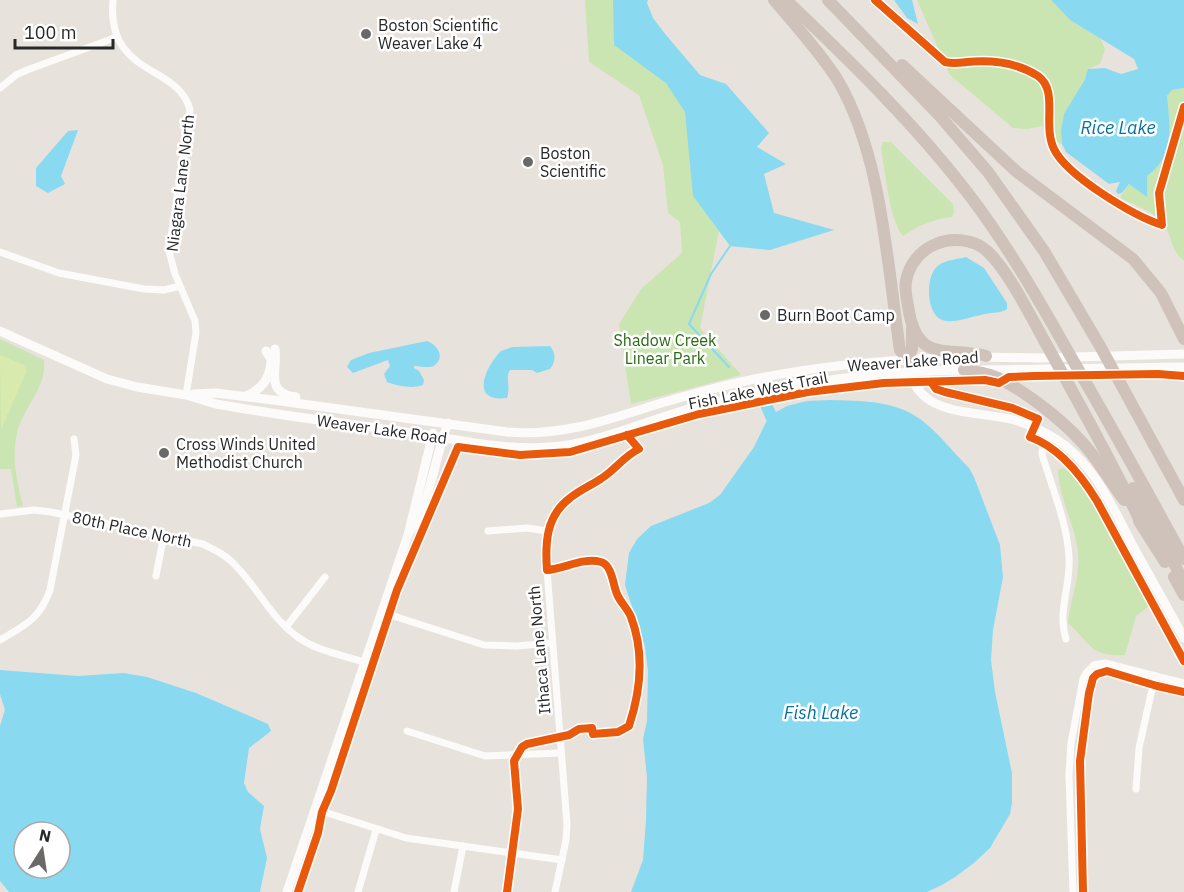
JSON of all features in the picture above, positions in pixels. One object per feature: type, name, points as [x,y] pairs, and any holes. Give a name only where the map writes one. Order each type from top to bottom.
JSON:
[{"type":"highway","points":[[774,0],[836,77],[859,123],[869,156],[900,350],[908,359],[912,349],[911,322],[903,276],[905,266],[913,252],[924,243],[939,236],[964,236],[982,240],[997,252],[1006,262],[1047,330],[1184,582]]},
{"type":"highway","points":[[786,0],[866,77],[918,132],[970,196],[1026,278],[1124,448],[1184,560]]},
{"type":"highway","points":[[828,0],[939,115],[988,172],[1044,251],[1100,346],[1184,500]]},
{"type":"highway","points":[[838,10],[906,69],[1017,172],[1133,259],[1154,283],[1180,325],[1184,339]]},
{"type":"highway","points":[[905,284],[912,264],[927,248],[938,243],[961,240],[986,249],[1023,302],[1115,468],[1143,527]]},
{"type":"highway","points":[[911,322],[916,335],[931,349],[942,352],[970,352],[986,356]]},
{"type":"highway","points":[[964,370],[985,374],[1003,381],[1064,425],[1092,454],[1143,527],[1184,595]]},
{"type":"main road","name":"Weaver Lake Road","points":[[0,331],[107,379],[137,387],[186,395],[216,405],[432,436],[536,448],[559,446],[602,437],[697,407],[770,389],[845,379],[964,370],[1184,367]]},
{"type":"main road","points":[[244,396],[259,389],[267,380],[271,359],[270,350],[276,358],[273,376],[279,390],[287,396],[324,406]]},
{"type":"main road","name":"Weaver Lake Road","points":[[186,395],[216,393],[518,433],[558,432],[735,384],[839,366],[908,359],[986,356],[1040,358],[1184,354]]},
{"type":"main road","points":[[908,359],[915,389],[924,398],[949,408],[1012,419],[1027,424],[1074,453],[1100,486],[1184,638]]},
{"type":"main road","points":[[287,892],[408,535],[436,422]]},
{"type":"main road","points":[[408,535],[427,500],[448,423]]},
{"type":"street","name":"Niagara Lane North","points":[[113,0],[112,19],[117,37],[140,65],[184,94],[190,110],[169,241],[170,260],[190,308],[196,333],[186,395]]},
{"type":"street","points":[[0,88],[16,75],[27,70],[117,37]]},
{"type":"street","points":[[0,252],[40,268],[144,289],[164,290],[180,286]]},
{"type":"street","points":[[1048,435],[1043,444],[1042,454],[1065,530],[1070,560],[1061,620],[1066,639]]},
{"type":"street","points":[[0,640],[34,618],[45,603],[50,590],[76,455],[74,439]]},
{"type":"street","points":[[488,531],[527,528],[547,531],[568,499],[605,476],[627,455],[639,449]]},
{"type":"street","name":"80th Place North","points":[[0,514],[34,510],[203,544],[231,561],[286,627],[313,645],[364,662]]},
{"type":"street","name":"Ithaca Lane North","points":[[547,531],[546,556],[567,831],[555,892]]},
{"type":"street","points":[[156,576],[164,535]]},
{"type":"street","points":[[286,627],[325,577]]},
{"type":"street","points":[[381,612],[484,645],[552,644]]},
{"type":"street","points":[[1073,892],[1068,775],[1083,679],[1086,673],[1094,665],[1106,663],[1184,683]]},
{"type":"street","points":[[1136,789],[1140,744],[1155,676]]},
{"type":"street","points":[[407,731],[485,756],[561,753]]},
{"type":"street","points":[[315,809],[406,838],[562,860]]},
{"type":"street","points":[[358,892],[376,830]]},
{"type":"street","points":[[454,892],[462,846]]},
{"type":"green space","name":"Shadow Creek Linear Park","points":[[585,0],[641,0],[723,210],[700,328],[741,375],[631,404],[619,324],[641,289],[682,253],[680,222],[668,213],[663,165],[639,95],[589,62]]},
{"type":"green space","points":[[917,0],[1051,0],[1070,20],[1100,38],[1105,49],[1100,64],[1088,69],[1070,105],[1063,122],[1062,144],[1053,141],[1050,132],[1042,126],[1027,129],[1013,128],[950,75]]},
{"type":"green space","points":[[1184,88],[1184,260],[1177,253],[1167,230],[1157,217],[1120,198],[1129,184],[1147,196],[1147,176],[1156,169],[1166,150],[1169,128],[1167,96],[1172,90]]},
{"type":"green space","points":[[883,142],[891,142],[953,204],[952,217],[919,226],[903,236],[891,207],[881,148]]},
{"type":"green space","points":[[0,339],[44,360],[42,380],[20,424],[15,442],[16,470],[23,506],[17,507],[11,469],[0,469]]},
{"type":"green space","points":[[0,355],[24,365],[27,371],[1,429]]},
{"type":"green space","points":[[1068,467],[1094,501],[1149,606],[1136,616],[1125,655],[1104,654],[1097,651],[1068,623],[1079,561],[1074,531],[1059,481],[1058,470]]},
{"type":"water","points":[[613,0],[648,0],[653,18],[700,75],[726,84],[769,133],[757,147],[786,164],[764,174],[774,213],[834,230],[770,250],[730,246],[693,196],[685,112],[666,83],[614,45]]},
{"type":"water","points":[[894,0],[912,0],[918,24],[907,18]]},
{"type":"water","name":"Rice Lake","points":[[1051,0],[1184,0],[1184,88],[1172,90],[1167,96],[1169,139],[1162,159],[1147,176],[1147,197],[1129,184],[1122,193],[1118,194],[1116,191],[1120,182],[1109,184],[1066,152],[1062,144],[1061,131],[1064,114],[1084,81],[1088,69],[1105,68],[1121,74],[1138,69],[1134,59],[1070,20]]},
{"type":"water","points":[[78,130],[61,176],[65,184],[48,193],[36,186],[36,168],[68,131]]},
{"type":"water","points":[[966,257],[984,268],[1007,303],[1007,309],[960,320],[944,321],[935,315],[932,308],[929,292],[931,276],[942,263]]},
{"type":"water","points":[[427,341],[439,351],[440,358],[433,366],[414,366],[424,380],[423,385],[414,387],[387,382],[384,374],[390,366],[388,360],[353,373],[347,367],[351,360],[369,353]]},
{"type":"water","points":[[550,346],[554,357],[550,369],[537,373],[532,370],[510,370],[507,398],[495,398],[484,390],[486,374],[501,351],[512,347]]},
{"type":"water","name":"Fish Lake","points":[[807,401],[877,403],[910,413],[927,424],[939,436],[969,468],[974,477],[1000,545],[1003,577],[993,630],[991,660],[995,692],[1012,773],[1010,814],[990,848],[955,877],[927,892],[631,892],[643,860],[647,777],[643,739],[647,721],[648,671],[645,647],[625,585],[629,553],[637,539],[651,526],[709,503],[720,495],[754,447],[767,420],[774,413],[787,406]]},
{"type":"water","points":[[0,670],[78,676],[124,673],[147,677],[196,693],[268,724],[271,731],[249,748],[244,783],[248,792],[264,806],[260,829],[267,858],[260,892],[9,892],[0,881],[0,726],[5,710],[0,694]]},
{"type":"waterway","points":[[729,367],[689,324],[711,274],[730,246]]},
{"type":"waterway","points":[[767,407],[778,431]]},
{"type":"cycle path","points":[[875,0],[945,62],[1004,63],[1038,76],[1048,90],[1049,129],[1054,149],[1061,160],[1102,194],[1162,225],[1159,193],[1184,107]]},
{"type":"cycle path","name":"Fish Lake West Trail","points":[[298,892],[318,833],[322,812],[331,791],[397,590],[458,447],[520,455],[570,452],[699,414],[808,392],[884,383],[985,380],[999,383],[1009,377],[1034,376],[1158,374],[1184,376]]},
{"type":"cycle path","points":[[931,382],[936,389],[1012,408],[1038,419],[1030,437],[1060,455],[1091,491],[1184,661]]},
{"type":"cycle path","points":[[507,892],[518,809],[514,761],[522,747],[569,735],[579,729],[592,728],[593,734],[618,732],[629,726],[633,712],[640,672],[638,645],[631,617],[618,597],[608,567],[601,562],[587,561],[547,570],[546,560],[549,531],[562,505],[639,449],[627,435]]},
{"type":"cycle path","points":[[1083,892],[1080,761],[1093,678],[1107,671],[1184,692]]},
{"type":"place","name":"Boston Scientific Weaver Lake 4","points":[[366,34]]},
{"type":"place","name":"Boston Scientific","points":[[528,162]]},
{"type":"place","name":"Burn Boot Camp","points":[[765,315]]},
{"type":"place","name":"Cross Winds United Methodist Church","points":[[164,453]]}]
